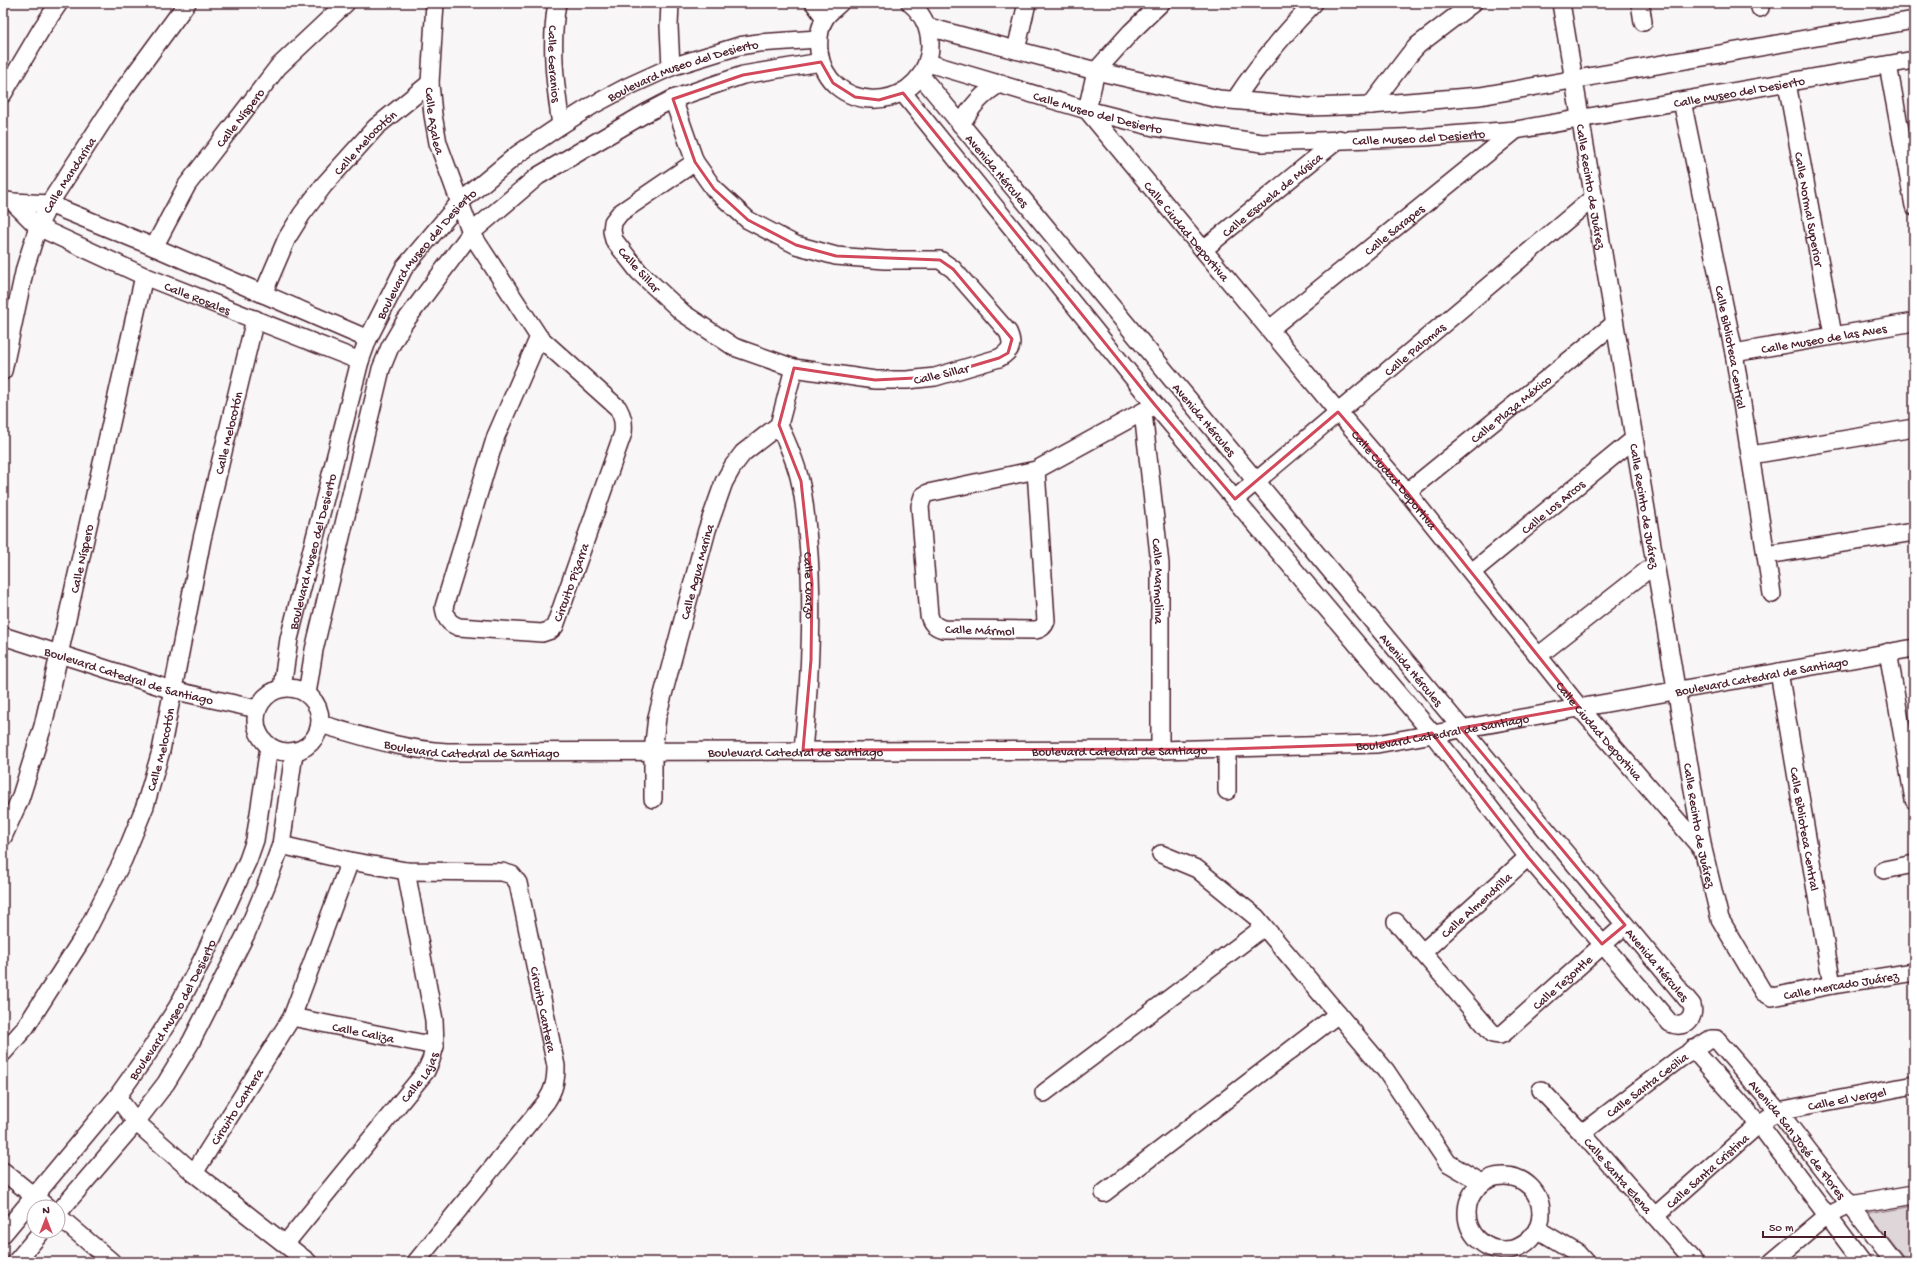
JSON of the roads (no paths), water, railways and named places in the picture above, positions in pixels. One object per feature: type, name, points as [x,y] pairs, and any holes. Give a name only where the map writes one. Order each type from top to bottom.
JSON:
[{"type":"street","points":[[3,94],[42,28],[59,3]]},
{"type":"street","name":"Calle Mandarina","points":[[3,371],[18,296],[38,227],[49,204],[121,93],[187,3]]},
{"type":"street","name":"Calle Níspero","points":[[154,247],[187,185],[278,67],[346,3]]},
{"type":"street","name":"Calle Azalea","points":[[435,3],[430,83],[433,115],[438,143],[471,232]]},
{"type":"street","name":"Calle Geranios","points":[[557,3],[553,25],[553,73],[561,125]]},
{"type":"street","points":[[670,3],[669,26],[671,67]]},
{"type":"street","points":[[814,3],[825,18]]},
{"type":"street","points":[[840,3],[825,18],[818,39],[821,62],[834,83],[855,97],[879,100],[903,93],[924,69],[930,48],[928,27],[918,9],[910,3]]},
{"type":"street","points":[[1016,50],[1026,3]]},
{"type":"street","points":[[1087,110],[1096,71],[1131,32],[1161,3]]},
{"type":"street","points":[[1235,100],[1253,73],[1281,37],[1314,3]]},
{"type":"street","points":[[1371,105],[1408,55],[1418,45],[1473,3]]},
{"type":"street","name":"Calle Recinto de Juárez","points":[[1561,3],[1575,78],[1580,119],[1675,691],[1703,849],[1720,919],[1767,995]]},
{"type":"street","points":[[1640,3],[1643,22]]},
{"type":"street","points":[[928,27],[1096,71],[1219,99],[1309,107],[1371,105],[1480,96],[1575,78],[1914,20]]},
{"type":"street","name":"Boulevard Museo del Desierto","points":[[282,688],[289,639],[360,361],[368,339],[404,268],[459,203],[518,154],[561,125],[627,87],[671,67],[739,46],[765,42],[818,39]]},
{"type":"street","name":"Calle Museo del Desierto","points":[[924,69],[1001,83],[1087,110],[1154,127],[1262,143],[1424,137],[1516,130],[1914,60]]},
{"type":"street","name":"Boulevard Museo del Desierto","points":[[307,694],[314,650],[381,369],[390,347],[404,323],[471,232],[538,176],[646,113],[673,99],[743,75],[821,62]]},
{"type":"street","points":[[1888,65],[1914,206]]},
{"type":"street","name":"Avenida Hércules","points":[[903,93],[978,186],[1149,409],[1235,499],[1432,733],[1528,857],[1670,1023],[1674,1025],[1682,1025],[1689,1021],[1693,1016],[1692,1005],[961,125],[924,69]]},
{"type":"street","name":"Calle Melocotón","points":[[263,294],[287,238],[302,214],[324,185],[376,127],[430,83]]},
{"type":"street","points":[[961,125],[976,101],[1001,83]]},
{"type":"street","name":"Calle Normal Superior","points":[[1787,83],[1833,335]]},
{"type":"street","name":"Calle Sillar","points":[[673,99],[695,162],[714,189],[748,220],[796,245],[836,256],[885,260],[940,260],[947,264],[1008,332],[1012,339],[1012,347],[1008,353],[999,358],[935,377],[907,380],[875,380],[794,368],[734,347],[683,313],[639,272],[614,240],[612,231],[613,222],[620,213],[695,162]]},
{"type":"street","name":"Calle Biblioteca Central","points":[[1682,101],[1734,353],[1772,594]]},
{"type":"street","name":"Calle Ciudad Deportiva","points":[[1087,110],[1338,412],[1407,492],[1579,707],[1703,849]]},
{"type":"street","name":"Calle Sarapes","points":[[1270,329],[1516,130]]},
{"type":"street","name":"Calle Escuela de Música","points":[[1204,249],[1339,139]]},
{"type":"street","name":"Calle Palomas","points":[[1235,499],[1593,198]]},
{"type":"street","points":[[8,201],[38,227]]},
{"type":"street","name":"Calle Rosales","points":[[8,201],[49,204],[154,247],[368,339]]},
{"type":"street","name":"Calle Rosales","points":[[38,227],[144,276],[360,361]]},
{"type":"street","name":"Circuito Pizarra","points":[[471,232],[539,337],[618,408],[623,416],[624,424],[623,433],[555,626],[552,630],[542,633],[459,627],[451,624],[445,618],[444,607],[496,436],[539,337]]},
{"type":"street","name":"Calle Níspero","points":[[3,837],[20,799],[44,726],[144,276]]},
{"type":"street","name":"Calle Melocotón","points":[[3,1053],[25,1028],[84,936],[123,860],[149,792],[161,751],[202,539],[255,319]]},
{"type":"street","name":"Calle Museo de las Aves","points":[[1734,353],[1914,322]]},
{"type":"street","name":"Calle Plaza México","points":[[1407,492],[1614,324]]},
{"type":"street","points":[[779,425],[794,368]]},
{"type":"street","name":"Calle Mármol","points":[[1036,470],[1046,620],[1044,626],[1041,629],[1035,630],[943,630],[935,626],[930,621],[929,615],[920,506],[923,496],[928,493],[1036,470],[1149,409]]},
{"type":"street","name":"Calle Marmolina","points":[[1149,409],[1160,564],[1160,750]]},
{"type":"street","name":"Calle Cuarzo","points":[[779,425],[794,460],[801,482],[805,507],[812,583],[811,660],[803,750]]},
{"type":"street","name":"Calle Agua Marina","points":[[653,799],[653,751],[663,690],[699,556],[724,482],[733,466],[743,453],[779,425]]},
{"type":"street","points":[[1751,455],[1914,428]]},
{"type":"street","name":"Calle Los Arcos","points":[[1472,572],[1634,439]]},
{"type":"street","points":[[1766,555],[1914,532]]},
{"type":"street","points":[[1538,656],[1654,564]]},
{"type":"street","name":"Boulevard Catedral de Santiago","points":[[3,636],[172,690],[257,709]]},
{"type":"street","name":"Boulevard Catedral de Santiago","points":[[320,724],[401,747],[424,751],[447,752],[1160,750],[1377,744],[1914,648]]},
{"type":"street","points":[[1888,652],[1914,800]]},
{"type":"street","name":"Calle Biblioteca Central","points":[[1779,672],[1832,985]]},
{"type":"street","points":[[282,688],[297,689],[307,694],[315,702],[320,713],[320,724],[317,735],[312,743],[303,750],[294,753],[281,752],[269,747],[257,732],[255,720],[257,709],[263,699],[273,691],[282,688]]},
{"type":"street","name":"Boulevard Museo del Desierto","points":[[43,1199],[149,1052],[178,1006],[202,960],[248,860],[255,840],[269,747]]},
{"type":"street","points":[[1227,748],[1227,791]]},
{"type":"street","points":[[66,1204],[136,1122],[166,1083],[191,1042],[246,934],[281,845],[294,753]]},
{"type":"street","name":"Circuito Cantera","points":[[281,845],[350,861],[406,871],[502,872],[512,875],[518,883],[556,1066],[556,1080],[553,1092],[416,1262]]},
{"type":"street","points":[[1161,854],[1197,869],[1256,917],[1386,1071],[1448,1162],[1482,1183]]},
{"type":"street","name":"Calle Almendrilla","points":[[1423,952],[1528,857]]},
{"type":"street","name":"Circuito Cantera","points":[[194,1172],[292,1017],[350,861]]},
{"type":"street","points":[[1884,870],[1914,864]]},
{"type":"street","name":"Calle Lajas","points":[[286,1243],[426,1071],[431,1060],[434,1046],[434,1020],[406,871]]},
{"type":"street","points":[[1396,922],[1423,952]]},
{"type":"street","name":"Calle Tezontle","points":[[1423,952],[1493,1034],[1496,1035],[1504,1033],[1625,925]]},
{"type":"street","points":[[1044,1093],[1264,927]]},
{"type":"street","name":"Calle Mercado Juárez","points":[[1767,995],[1777,996],[1832,985],[1914,972]]},
{"type":"street","points":[[1104,1193],[1338,1014]]},
{"type":"street","name":"Calle Caliza","points":[[292,1017],[434,1046]]},
{"type":"street","name":"Calle Santa Cecilia","points":[[1582,1133],[1693,1049],[1714,1038]]},
{"type":"street","name":"Avenida San José de Flores","points":[[1714,1038],[1718,1040],[1778,1111],[1894,1262]]},
{"type":"street","name":"Avenida San José de Flores","points":[[1693,1049],[1759,1124],[1862,1262]]},
{"type":"street","name":"Calle El Vergel","points":[[1759,1124],[1778,1111],[1914,1085]]},
{"type":"street","name":"Calle Santa Elena","points":[[1541,1090],[1582,1133],[1695,1262]]},
{"type":"street","points":[[117,1097],[136,1122],[194,1172],[286,1243],[308,1262]]},
{"type":"street","name":"Calle Santa Cristina","points":[[1655,1216],[1759,1124]]},
{"type":"street","points":[[3,1172],[37,1199]]},
{"type":"street","points":[[1503,1176],[1515,1177],[1526,1183],[1535,1193],[1540,1204],[1541,1217],[1537,1229],[1530,1239],[1508,1256],[1483,1243],[1474,1234],[1468,1223],[1467,1212],[1469,1201],[1474,1191],[1482,1183],[1492,1178],[1503,1176]]},
{"type":"street","points":[[1772,1262],[1827,1216],[1850,1205],[1914,1194]]},
{"type":"street","name":"Boulevard Museo del Desierto","points":[[3,1234],[26,1215]]},
{"type":"street","points":[[66,1223],[109,1261]]},
{"type":"street","points":[[1537,1229],[1577,1253],[1585,1262]]},
{"type":"street","points":[[16,1262],[35,1239]]}]
